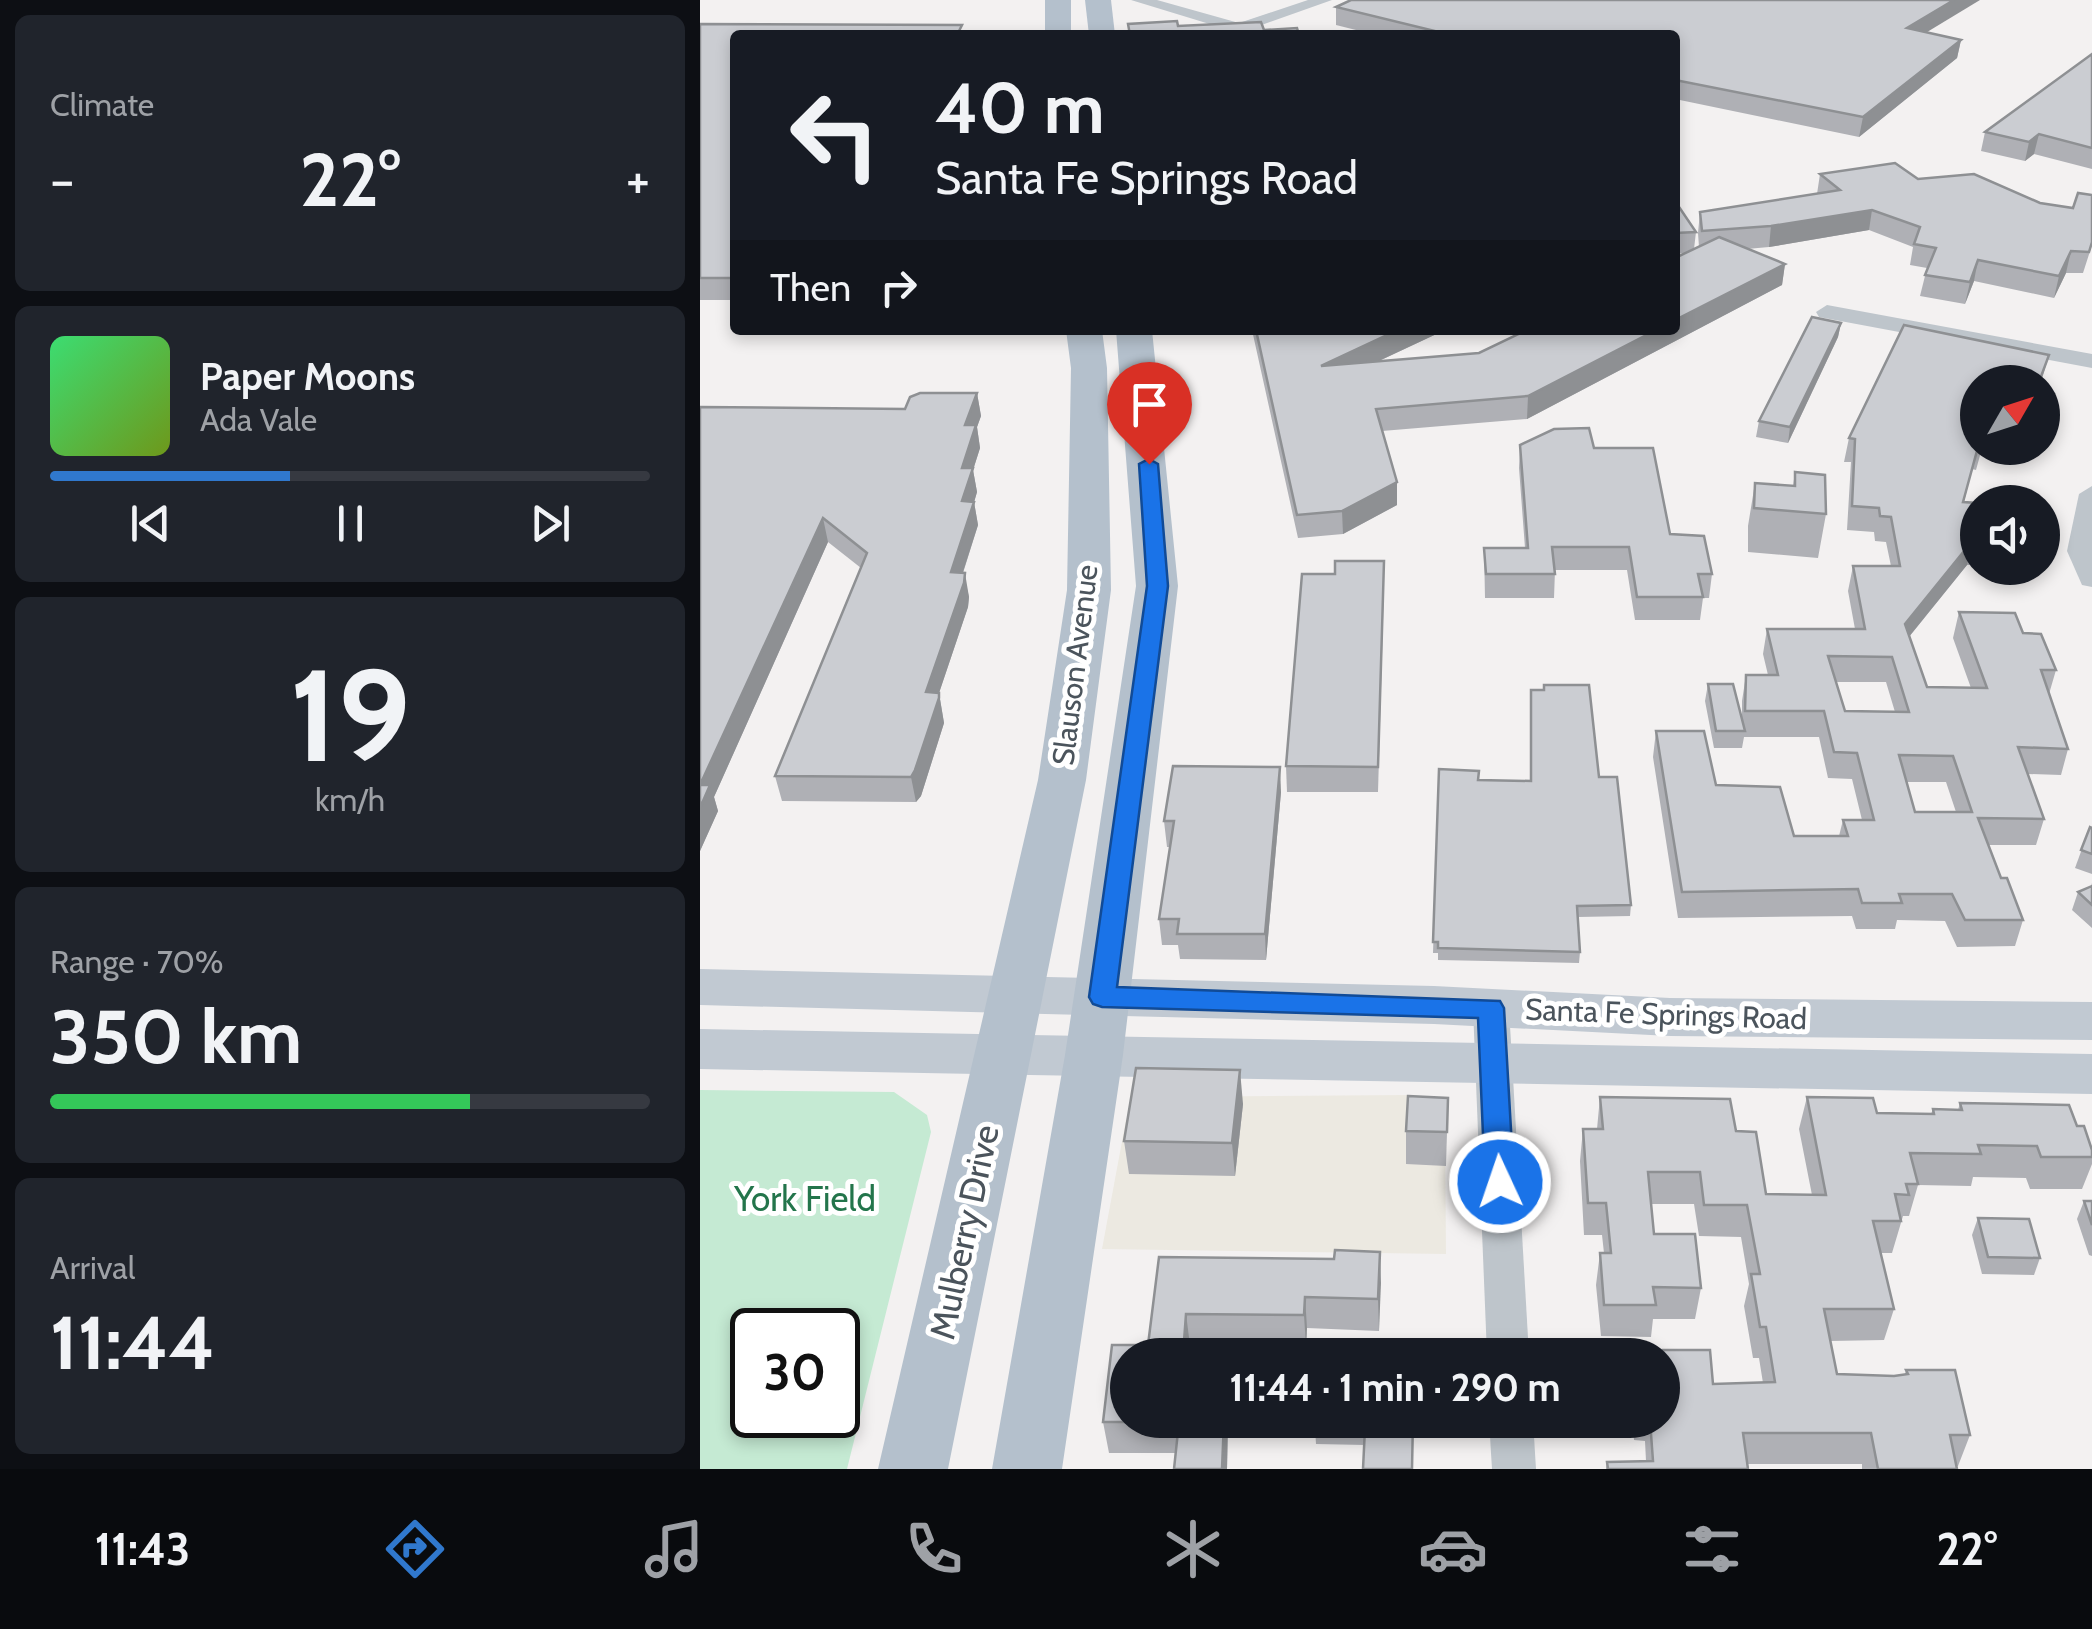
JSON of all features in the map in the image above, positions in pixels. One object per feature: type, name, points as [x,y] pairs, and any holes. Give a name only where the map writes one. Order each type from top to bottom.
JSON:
[{"type":"main road","points":[[1058,0],[1058,30]]},
{"type":"main road","points":[[1098,0],[1101,30]]},
{"type":"main road","points":[[1027,1469],[1098,1026],[1157,586],[1135,335]]},
{"type":"main road","points":[[1086,349],[1139,368]]},
{"type":"main road","name":"Slauson Avenue","points":[[1010,1024],[1062,780],[1088,590],[1086,349]]},
{"type":"main road","name":"Santa Fe Springs Road","points":[[700,988],[1010,1024],[1098,1026],[1494,1062],[2092,1074]]},
{"type":"main road","name":"Santa Fe Springs Road","points":[[1098,1026],[1491,1008],[1670,1017],[2092,1021]]},
{"type":"main road","name":"Santa Fe Springs Road","points":[[700,1048],[1010,1024]]},
{"type":"main road","name":"Mulberry Drive","points":[[913,1469],[1010,1024]]},
{"type":"street","points":[[1139,0],[1239,28],[1324,0]]},
{"type":"street","points":[[1827,312],[2092,361]]},
{"type":"street","points":[[2092,494],[2080,550],[2092,579]]},
{"type":"street","points":[[1491,1008],[1507,1338]]},
{"type":"street","points":[[1513,1438],[1514,1469]]},
{"type":"shaded area","points":[[1410,1095],[1445,1125],[1446,1254],[1102,1249],[1126,1120],[1160,1097]]},
{"type":"green space","name":"York Field","points":[[700,1090],[894,1092],[927,1115],[931,1132],[860,1417],[860,1308],[730,1308],[730,1438],[855,1438],[847,1469],[700,1469]]},
{"type":"building","points":[[1351,0],[1954,0],[1907,28],[1961,40],[1863,117],[1680,81],[1680,30],[1430,30],[1336,7]]},
{"type":"building","points":[[1261,22],[1264,30],[1129,30],[1128,24]]},
{"type":"building","points":[[700,24],[962,25],[960,30],[730,30],[730,278],[700,278]]},
{"type":"building","points":[[2092,54],[2092,148],[2039,134],[2029,142],[1985,132]]},
{"type":"building","points":[[1895,163],[1918,179],[1974,174],[2040,203],[2073,208],[2078,193],[2092,195],[2089,252],[2071,251],[2059,276],[1978,260],[1970,282],[1925,275],[1936,248],[1914,244],[1920,227],[1872,210],[1771,226],[1702,231],[1700,212],[1840,190],[1820,174]]},
{"type":"building","points":[[1680,208],[1696,232],[1680,233]]},
{"type":"building","points":[[1719,237],[1785,264],[1680,317],[1680,256]]},
{"type":"building","points":[[1812,317],[1841,323],[1790,427],[1759,421]]},
{"type":"building","points":[[1904,325],[2049,355],[2045,365],[1960,365],[1960,465],[1973,465],[1968,485],[1960,485],[1960,556],[1905,624],[1927,687],[1987,688],[1959,612],[2015,613],[2023,633],[2041,634],[2056,670],[2041,670],[2068,749],[2018,747],[2044,819],[1978,818],[2001,878],[2007,878],[2023,920],[1965,920],[1952,894],[1899,894],[1902,903],[1862,903],[1858,889],[1682,892],[1656,731],[1704,731],[1716,785],[1780,787],[1794,836],[1848,836],[1843,820],[1874,820],[1857,753],[1834,752],[1824,711],[1745,711],[1746,675],[1778,675],[1767,629],[1865,629],[1853,566],[1900,566],[1891,517],[1880,516],[1879,508],[1852,506],[1855,439],[1849,438]],"holes":[[[1828,656],[1892,657],[1909,712],[1845,711]],[[1899,755],[1953,756],[1972,812],[1915,812]]]},
{"type":"building","points":[[1257,335],[1387,335],[1321,366],[1479,353],[1517,335],[1646,335],[1528,396],[1376,409],[1397,482],[1342,511],[1297,515]]},
{"type":"building","points":[[920,393],[977,393],[965,425],[976,425],[962,468],[973,468],[962,501],[974,502],[951,572],[965,573],[964,583],[926,692],[939,693],[939,698],[915,770],[911,777],[775,776],[867,553],[823,518],[700,785],[700,407],[905,409],[910,397]]},
{"type":"building","points":[[1589,428],[1594,448],[1653,448],[1670,534],[1704,536],[1712,574],[1698,574],[1703,597],[1637,597],[1629,547],[1552,547],[1555,574],[1486,574],[1484,548],[1528,548],[1520,445],[1554,429]]},
{"type":"building","points":[[1795,472],[1825,475],[1826,514],[1754,508],[1755,483],[1795,486]]},
{"type":"building","points":[[1335,561],[1384,561],[1378,767],[1286,766],[1302,574],[1335,574]]},
{"type":"building","points":[[1708,684],[1733,684],[1745,731],[1716,731]]},
{"type":"building","points":[[1544,685],[1589,685],[1599,777],[1617,777],[1631,905],[1577,906],[1580,952],[1438,948],[1438,942],[1433,942],[1439,769],[1479,771],[1478,780],[1531,781],[1531,690],[1544,690]]},
{"type":"building","points":[[1173,766],[1280,767],[1265,934],[1177,934],[1179,919],[1159,919],[1174,821],[1164,821]]},
{"type":"building","points":[[700,785],[710,785],[700,808]]},
{"type":"building","points":[[2092,828],[2092,854],[2081,850]]},
{"type":"building","points":[[2092,886],[2092,905],[2078,892]]},
{"type":"building","points":[[1136,1068],[1240,1070],[1232,1143],[1124,1141]]},
{"type":"building","points":[[1408,1096],[1448,1098],[1447,1132],[1406,1131]]},
{"type":"building","points":[[1600,1097],[1730,1099],[1736,1131],[1756,1132],[1766,1194],[1826,1195],[1807,1097],[1873,1098],[1877,1113],[1934,1114],[1933,1109],[1962,1110],[1960,1103],[2069,1105],[2077,1126],[2084,1126],[2092,1157],[2041,1157],[2037,1146],[1978,1145],[1981,1154],[1910,1153],[1918,1184],[1906,1184],[1909,1195],[1895,1194],[1901,1221],[1873,1221],[1894,1309],[1824,1309],[1837,1374],[1894,1376],[1908,1374],[1906,1370],[1955,1370],[1970,1435],[1950,1435],[1957,1469],[1878,1469],[1871,1433],[1743,1433],[1748,1469],[1608,1469],[1607,1462],[1653,1461],[1651,1438],[1680,1438],[1680,1350],[1710,1350],[1713,1384],[1775,1382],[1766,1327],[1760,1327],[1751,1274],[1760,1274],[1747,1205],[1704,1205],[1700,1172],[1648,1172],[1654,1234],[1695,1234],[1701,1288],[1653,1287],[1656,1305],[1604,1305],[1600,1253],[1611,1253],[1606,1203],[1588,1203],[1583,1129],[1603,1129]]},
{"type":"building","points":[[2084,1201],[2092,1201],[2092,1225]]},
{"type":"building","points":[[1978,1218],[2029,1219],[2040,1258],[1988,1257]]},
{"type":"building","points":[[1335,1250],[1380,1252],[1378,1299],[1305,1297],[1304,1315],[1186,1314],[1184,1338],[1149,1338],[1159,1257],[1334,1259]]},
{"type":"building","points":[[1110,1362],[1110,1422],[1103,1422]]},
{"type":"building","points":[[1177,1438],[1223,1438],[1222,1469],[1174,1469]]},
{"type":"building","points":[[1365,1438],[1413,1438],[1412,1469],[1363,1469]]},
{"type":"route","points":[[1149,464],[1157,586],[1102,997],[1491,1008],[1500,1182]]}]
